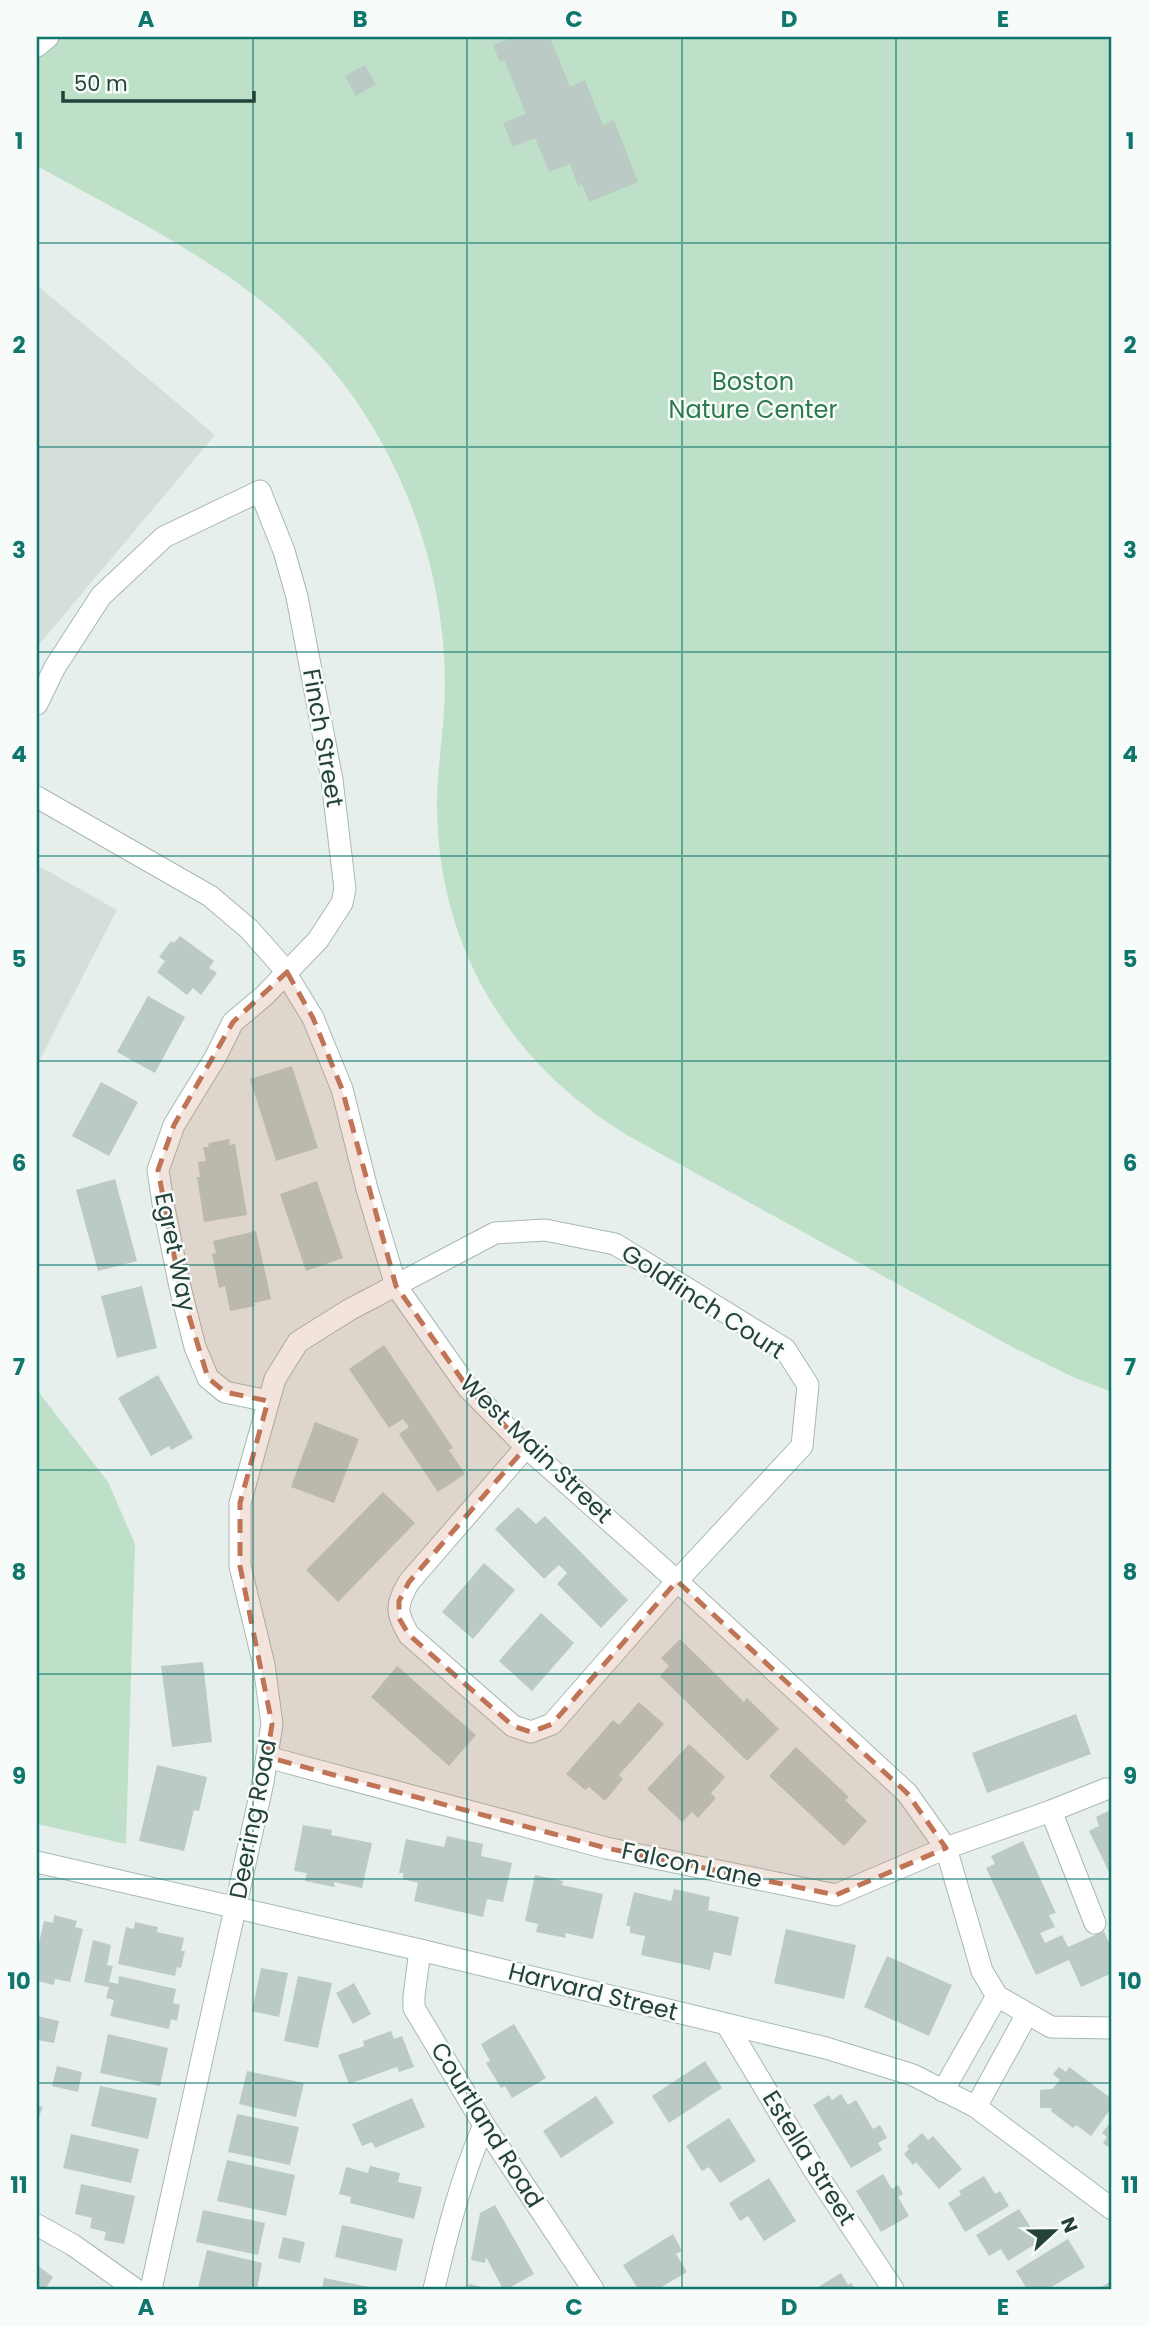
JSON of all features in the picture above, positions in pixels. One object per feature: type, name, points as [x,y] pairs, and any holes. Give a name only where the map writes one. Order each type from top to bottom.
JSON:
[{"type":"street","points":[[37,46],[48,37]]},
{"type":"street","name":"Finch Street","points":[[37,704],[55,667],[101,596],[164,537],[260,491],[284,551],[297,597],[332,780],[345,890],[342,903],[333,919],[318,940],[287,972]]},
{"type":"street","name":"West Main Street","points":[[37,797],[210,895],[249,929],[287,972],[313,1018],[342,1089],[396,1286],[468,1388],[526,1447],[677,1581],[907,1793],[946,1848],[982,1971],[997,1996]]},
{"type":"street","name":"Egret Way","points":[[268,1401],[225,1392],[208,1378],[195,1347],[180,1287],[159,1170],[174,1125],[215,1058],[233,1022],[287,972]]},
{"type":"street","name":"Goldfinch Court","points":[[396,1286],[495,1233],[545,1230],[615,1244],[785,1349],[808,1385],[802,1446],[677,1581],[552,1724],[531,1732],[513,1726],[409,1635],[399,1618],[399,1601],[409,1582],[526,1447]]},
{"type":"street","name":"Deering Road","points":[[151,2289],[235,1908],[272,1724],[264,1665],[240,1566],[240,1503],[275,1378],[298,1342],[349,1310],[396,1286]]},
{"type":"street","name":"Falcon Lane","points":[[267,1757],[606,1848],[836,1895],[946,1848],[1106,1789]]},
{"type":"street","points":[[1051,1811],[1096,1923]]},
{"type":"street","name":"Harvard Street","points":[[37,1862],[420,1950],[827,2048],[913,2075],[976,2107],[1112,2209]]},
{"type":"street","name":"Courtland Road","points":[[420,1950],[414,2008],[484,2125],[593,2289]]},
{"type":"street","points":[[943,2091],[997,1996],[1051,2027],[1112,2028]]},
{"type":"street","points":[[976,2107],[1027,2014]]},
{"type":"street","name":"Estella Street","points":[[727,2025],[814,2170],[893,2289]]},
{"type":"street","points":[[434,2289],[466,2165],[484,2125]]},
{"type":"street","points":[[37,2225],[72,2245],[135,2289]]},
{"type":"highlighted area","points":[[287,972],[313,1018],[342,1089],[396,1286],[468,1388],[526,1447],[409,1582],[399,1601],[399,1618],[409,1635],[513,1726],[531,1732],[552,1724],[677,1581],[907,1793],[946,1848],[836,1895],[606,1848],[267,1757],[272,1724],[240,1566],[240,1503],[268,1401],[225,1392],[208,1378],[180,1287],[158,1170],[174,1125],[233,1022]]},
{"type":"shaded area","points":[[37,285],[215,435],[37,647]]},
{"type":"shaded area","points":[[37,865],[117,910],[37,1065]]},
{"type":"green space","name":"Boston Nature Center","points":[[37,37],[1112,37],[1112,1392],[1075,1378],[1016,1349],[632,1138],[588,1109],[550,1075],[516,1038],[488,997],[466,953],[450,906],[440,856],[437,803],[445,693],[441,624],[429,562],[410,502],[397,473],[383,444],[349,391],[283,319],[206,262],[37,166]]},
{"type":"green space","points":[[37,1390],[108,1482],[135,1544],[126,1844],[37,1824]]},
{"type":"building","points":[[513,37],[550,37],[570,87],[585,80],[603,125],[614,120],[638,182],[589,202],[582,184],[578,186],[570,164],[549,172],[535,138],[513,147],[503,123],[526,114],[504,60],[500,62],[493,45]]},
{"type":"building","points":[[365,65],[376,84],[356,96],[345,76]]},
{"type":"building","points":[[180,936],[214,961],[209,968],[217,973],[201,995],[193,988],[187,995],[157,972],[165,961],[159,957],[171,941],[174,943]]},
{"type":"building","points":[[148,996],[185,1017],[155,1073],[117,1052]]},
{"type":"building","points":[[292,1066],[318,1148],[276,1161],[250,1079]]},
{"type":"building","points":[[101,1082],[138,1102],[109,1156],[72,1136]]},
{"type":"building","points":[[229,1139],[230,1145],[235,1144],[247,1215],[204,1222],[197,1177],[200,1177],[198,1162],[206,1161],[203,1147]]},
{"type":"building","points":[[115,1179],[137,1261],[98,1271],[76,1190]]},
{"type":"building","points":[[317,1181],[343,1258],[306,1271],[280,1194]]},
{"type":"building","points":[[256,1231],[271,1299],[254,1303],[255,1306],[230,1311],[225,1286],[219,1288],[212,1254],[216,1253],[213,1241]]},
{"type":"building","points":[[142,1286],[157,1348],[117,1358],[101,1296]]},
{"type":"building","points":[[384,1345],[453,1448],[449,1450],[465,1474],[438,1492],[399,1434],[409,1427],[403,1419],[389,1428],[349,1369]]},
{"type":"building","points":[[158,1375],[193,1438],[171,1450],[169,1446],[151,1456],[118,1398]]},
{"type":"building","points":[[315,1422],[359,1439],[334,1503],[291,1487]]},
{"type":"building","points":[[383,1492],[415,1523],[338,1602],[306,1570]]},
{"type":"building","points":[[518,1507],[536,1524],[545,1516],[628,1600],[601,1628],[557,1584],[567,1573],[559,1565],[544,1579],[495,1529]]},
{"type":"building","points":[[484,1563],[515,1590],[473,1639],[442,1612]]},
{"type":"building","points":[[541,1613],[574,1643],[532,1691],[499,1661]]},
{"type":"building","points":[[680,1639],[744,1702],[747,1698],[779,1729],[747,1761],[660,1676],[669,1666],[661,1658]]},
{"type":"building","points":[[203,1662],[212,1742],[172,1747],[161,1666]]},
{"type":"building","points":[[397,1666],[476,1735],[449,1766],[371,1697]]},
{"type":"building","points":[[639,1702],[664,1724],[619,1775],[623,1779],[605,1801],[589,1787],[585,1790],[566,1774],[613,1720],[619,1725]]},
{"type":"building","points":[[1076,1714],[1091,1754],[987,1793],[972,1753]]},
{"type":"building","points":[[689,1744],[725,1777],[711,1793],[716,1798],[698,1818],[692,1812],[682,1822],[647,1789]]},
{"type":"building","points":[[796,1747],[849,1797],[845,1800],[867,1821],[844,1846],[769,1776]]},
{"type":"building","points":[[157,1765],[207,1777],[199,1811],[194,1810],[184,1851],[139,1841]]},
{"type":"building","points":[[1112,1809],[1112,1878],[1089,1831],[1099,1826],[1096,1817]]},
{"type":"building","points":[[303,1825],[332,1830],[331,1835],[372,1843],[362,1888],[334,1882],[335,1887],[305,1881],[307,1873],[294,1871]]},
{"type":"building","points":[[447,1836],[483,1844],[481,1856],[512,1863],[503,1902],[487,1899],[483,1917],[414,1901],[418,1883],[403,1879],[403,1873],[399,1873],[406,1839],[444,1847]]},
{"type":"building","points":[[1023,1841],[1056,1913],[1049,1915],[1055,1927],[1040,1933],[1045,1943],[1062,1935],[1068,1947],[1104,1931],[1112,1950],[1112,1973],[1081,1987],[1069,1960],[1036,1975],[986,1868],[995,1864],[991,1856]]},
{"type":"building","points":[[535,1875],[563,1881],[562,1885],[603,1894],[593,1939],[565,1933],[566,1938],[536,1932],[538,1924],[525,1921]]},
{"type":"building","points":[[674,1889],[710,1897],[708,1910],[739,1917],[731,1956],[714,1952],[710,1970],[641,1955],[645,1936],[630,1933],[630,1926],[626,1926],[634,1892],[671,1901]]},
{"type":"building","points":[[54,1915],[77,1921],[75,1927],[83,1929],[70,1982],[55,1979],[54,1985],[37,1981],[37,1952],[44,1921],[53,1923]]},
{"type":"building","points":[[135,1922],[158,1927],[157,1932],[184,1938],[181,1951],[185,1951],[181,1968],[177,1967],[175,1976],[118,1964],[126,1927],[134,1929]]},
{"type":"building","points":[[786,1929],[856,1945],[844,1999],[774,1983]]},
{"type":"building","points":[[93,1940],[111,1945],[107,1965],[113,1966],[109,1982],[118,1984],[119,1976],[176,1989],[173,2003],[180,2005],[177,2021],[171,2019],[169,2029],[110,2016],[114,2000],[106,1998],[109,1987],[84,1982]]},
{"type":"building","points":[[887,1956],[952,1985],[929,2036],[864,2007]]},
{"type":"building","points":[[261,1968],[288,1973],[279,2017],[252,2011]]},
{"type":"building","points":[[298,1976],[332,1983],[318,2048],[284,2041]]},
{"type":"building","points":[[354,1983],[371,2014],[353,2024],[336,1993]]},
{"type":"building","points":[[37,2016],[59,2021],[54,2043],[37,2040]]},
{"type":"building","points":[[514,2024],[546,2078],[512,2098],[505,2086],[501,2088],[486,2063],[490,2061],[481,2044]]},
{"type":"building","points":[[391,2031],[394,2039],[402,2036],[414,2067],[399,2072],[397,2067],[349,2084],[338,2055],[364,2046],[363,2041]]},
{"type":"building","points":[[108,2034],[168,2048],[160,2086],[100,2073]]},
{"type":"building","points":[[705,2061],[722,2088],[669,2123],[652,2096]]},
{"type":"building","points":[[57,2066],[82,2072],[78,2092],[52,2086]]},
{"type":"building","points":[[1059,2067],[1066,2072],[1069,2067],[1112,2099],[1112,2107],[1091,2136],[1076,2125],[1073,2128],[1052,2112],[1051,2108],[1040,2108],[1040,2090],[1052,2089],[1060,2080],[1053,2074]]},
{"type":"building","points":[[247,2071],[304,2083],[296,2117],[239,2104]]},
{"type":"building","points":[[100,2086],[157,2098],[148,2139],[91,2126]]},
{"type":"building","points":[[841,2094],[848,2105],[856,2100],[873,2129],[880,2125],[887,2138],[878,2143],[882,2150],[851,2168],[813,2105],[829,2095],[832,2100]]},
{"type":"building","points":[[596,2096],[614,2123],[561,2158],[543,2131]]},
{"type":"building","points":[[412,2098],[425,2127],[375,2148],[372,2142],[362,2146],[352,2124]]},
{"type":"building","points":[[37,2105],[43,2107],[37,2121]]},
{"type":"building","points":[[237,2114],[299,2127],[290,2165],[228,2152]]},
{"type":"building","points":[[729,2118],[756,2161],[720,2183],[709,2167],[702,2171],[686,2146]]},
{"type":"building","points":[[1112,2120],[1112,2150],[1103,2143],[1107,2137],[1102,2133]]},
{"type":"building","points":[[922,2133],[928,2140],[933,2136],[962,2169],[939,2189],[916,2162],[913,2165],[904,2154],[909,2149],[907,2146]]},
{"type":"building","points":[[71,2134],[139,2149],[131,2183],[63,2168]]},
{"type":"building","points":[[227,2160],[295,2175],[286,2216],[217,2201]]},
{"type":"building","points":[[370,2166],[400,2173],[398,2182],[422,2187],[414,2219],[350,2203],[351,2197],[339,2194],[346,2167],[368,2173]]},
{"type":"building","points":[[883,2174],[892,2189],[898,2185],[903,2194],[898,2197],[909,2216],[881,2232],[856,2191]]},
{"type":"building","points":[[984,2176],[995,2194],[1000,2191],[1009,2206],[965,2232],[948,2203],[961,2195],[959,2191]]},
{"type":"building","points":[[769,2178],[796,2221],[764,2241],[748,2216],[740,2221],[729,2203]]},
{"type":"building","points":[[81,2184],[135,2196],[124,2244],[104,2240],[106,2232],[90,2228],[92,2218],[75,2214]]},
{"type":"building","points":[[495,2205],[534,2274],[507,2289],[503,2289],[486,2257],[485,2263],[471,2260],[480,2213]]},
{"type":"building","points":[[1019,2209],[1042,2240],[1008,2261],[1001,2249],[989,2256],[976,2235]]},
{"type":"building","points":[[203,2210],[265,2223],[258,2255],[196,2242]]},
{"type":"building","points":[[342,2225],[403,2239],[396,2271],[335,2257]]},
{"type":"building","points":[[673,2234],[682,2251],[676,2254],[687,2272],[658,2289],[638,2289],[623,2265]]},
{"type":"building","points":[[283,2237],[305,2242],[300,2263],[278,2258]]},
{"type":"building","points":[[1068,2239],[1085,2267],[1048,2289],[1027,2289],[1016,2271]]},
{"type":"building","points":[[207,2250],[262,2263],[257,2289],[198,2288]]},
{"type":"building","points":[[37,2265],[53,2277],[45,2289],[37,2289]]},
{"type":"building","points":[[841,2273],[848,2285],[851,2283],[855,2289],[815,2289]]},
{"type":"building","points":[[324,2278],[374,2288],[374,2289],[322,2289]]},
{"type":"building","points":[[1112,2280],[1112,2289],[1099,2289]]},
{"type":"building","points":[[469,2284],[487,2288],[487,2289],[468,2289]]}]
